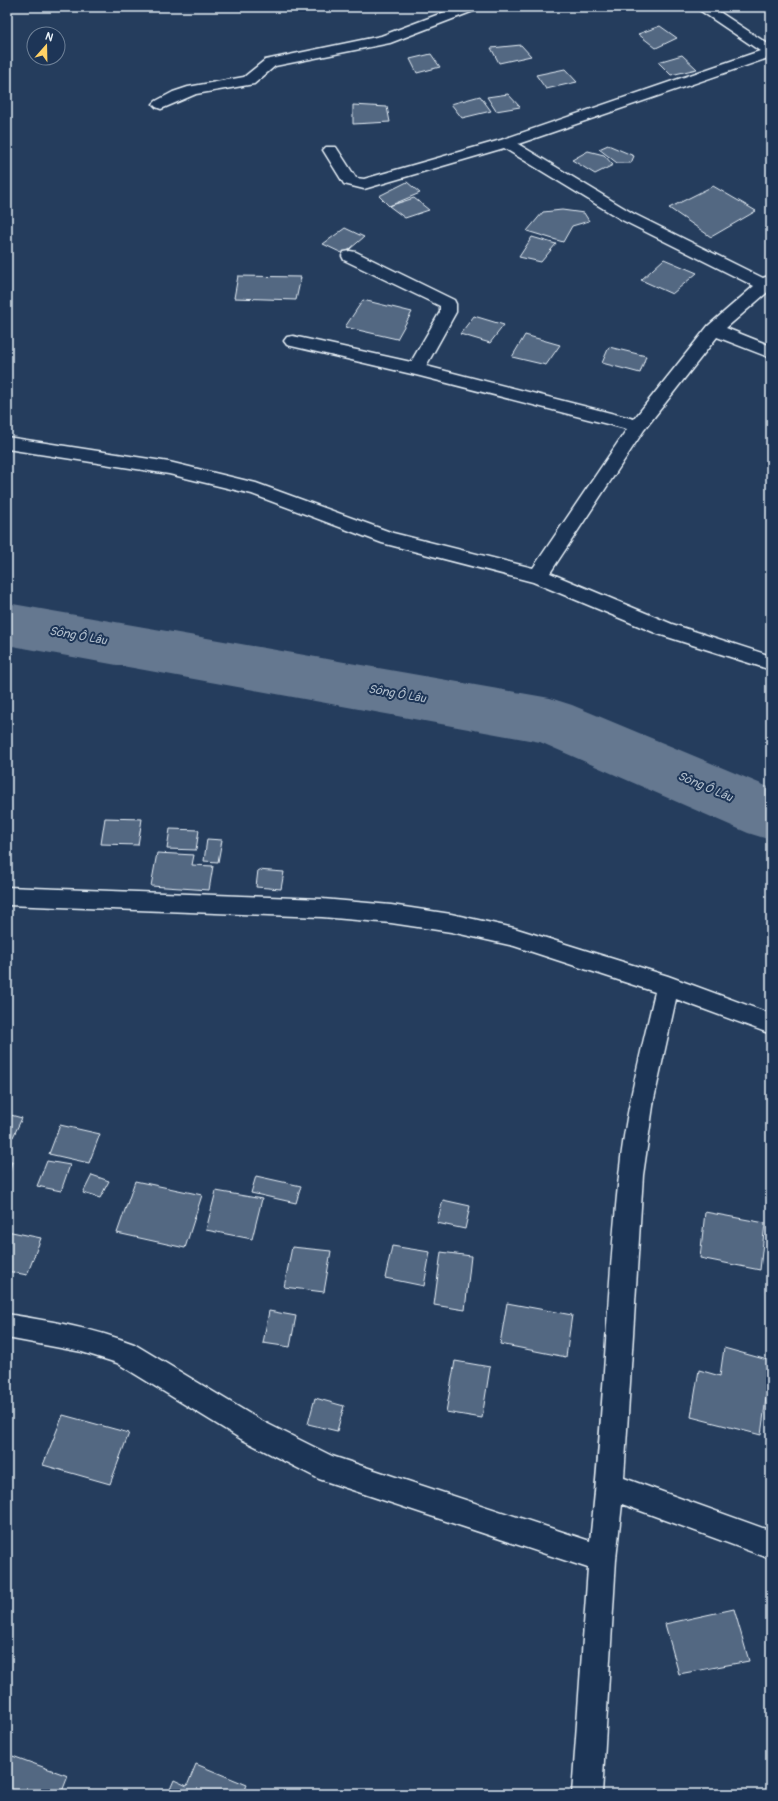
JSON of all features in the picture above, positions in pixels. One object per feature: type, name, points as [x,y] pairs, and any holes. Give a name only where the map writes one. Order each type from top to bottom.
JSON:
[{"type":"street","points":[[160,104],[178,95],[193,90],[248,81],[270,63],[385,40],[471,7]]},
{"type":"street","points":[[702,7],[771,52]]},
{"type":"street","points":[[331,150],[350,180],[364,184],[506,142],[771,52]]},
{"type":"street","points":[[506,142],[628,217],[768,283],[714,330],[638,426],[538,576]]},
{"type":"street","points":[[350,256],[448,304],[448,312],[416,369]]},
{"type":"street","points":[[714,330],[771,352]]},
{"type":"street","points":[[293,341],[416,369],[638,426]]},
{"type":"street","points":[[7,443],[168,468],[256,489],[389,538],[538,576],[665,629],[771,663]]},
{"type":"street","points":[[7,896],[322,908],[399,915],[451,923],[514,937],[668,986],[771,1024]]},
{"type":"street","points":[[587,1794],[602,1559],[610,1486],[631,1175],[642,1099],[668,986]]},
{"type":"street","points":[[7,1326],[83,1339],[106,1346],[125,1354],[237,1424],[297,1455],[330,1469],[602,1559]]},
{"type":"street","points":[[610,1486],[771,1545]]},
{"type":"building","points":[[660,26],[677,38],[656,48],[638,34]]},
{"type":"building","points":[[521,45],[531,56],[499,63],[491,48]]},
{"type":"building","points":[[431,54],[440,67],[417,73],[410,59]]},
{"type":"building","points":[[682,55],[697,69],[671,75],[658,62]]},
{"type":"building","points":[[565,69],[577,82],[546,89],[536,75]]},
{"type":"building","points":[[508,94],[520,107],[496,111],[487,97]]},
{"type":"building","points":[[480,96],[491,111],[462,118],[451,104]]},
{"type":"building","points":[[353,105],[387,107],[390,122],[353,124]]},
{"type":"building","points":[[608,145],[634,156],[631,163],[617,163],[599,149]]},
{"type":"building","points":[[588,151],[604,155],[613,165],[595,174],[572,160]]},
{"type":"building","points":[[407,182],[420,193],[389,206],[379,196]]},
{"type":"building","points":[[713,186],[756,211],[711,237],[669,208]]},
{"type":"building","points":[[414,198],[429,210],[405,218],[389,206]]},
{"type":"building","points":[[562,210],[584,213],[589,221],[572,226],[563,242],[527,231],[543,212]]},
{"type":"building","points":[[345,228],[364,237],[344,254],[323,244]]},
{"type":"building","points":[[532,237],[556,244],[541,262],[519,257]]},
{"type":"building","points":[[664,259],[697,273],[672,294],[641,280]]},
{"type":"building","points":[[238,276],[301,277],[296,300],[234,298]]},
{"type":"building","points":[[363,300],[412,312],[397,339],[345,327]]},
{"type":"building","points":[[474,316],[504,325],[490,343],[460,334]]},
{"type":"building","points":[[525,335],[560,345],[546,365],[512,357]]},
{"type":"building","points":[[609,347],[646,356],[640,373],[602,363]]},
{"type":"building","points":[[105,818],[142,819],[138,845],[101,844]]},
{"type":"building","points":[[170,829],[199,830],[196,850],[167,849]]},
{"type":"building","points":[[207,839],[222,840],[218,862],[204,861]]},
{"type":"building","points":[[157,853],[194,855],[192,865],[213,866],[209,890],[151,886]]},
{"type":"building","points":[[258,870],[284,872],[281,889],[256,887]]},
{"type":"building","points":[[7,1114],[22,1118],[13,1137],[7,1135]]},
{"type":"building","points":[[60,1125],[100,1134],[89,1163],[49,1154]]},
{"type":"building","points":[[7,1161],[12,1161],[7,1183]]},
{"type":"building","points":[[47,1161],[70,1165],[61,1191],[37,1186]]},
{"type":"building","points":[[92,1175],[109,1181],[100,1198],[83,1193]]},
{"type":"building","points":[[256,1176],[301,1186],[296,1203],[251,1193]]},
{"type":"building","points":[[135,1181],[202,1195],[185,1248],[117,1233]]},
{"type":"building","points":[[216,1191],[262,1199],[252,1239],[206,1230]]},
{"type":"building","points":[[443,1200],[470,1206],[465,1229],[437,1223]]},
{"type":"building","points":[[705,1212],[765,1223],[760,1270],[700,1258]]},
{"type":"building","points":[[7,1231],[41,1238],[27,1275],[7,1271]]},
{"type":"building","points":[[392,1246],[430,1252],[424,1286],[385,1278]]},
{"type":"building","points":[[292,1247],[331,1251],[324,1292],[284,1287]]},
{"type":"building","points":[[441,1252],[471,1256],[465,1310],[434,1305]]},
{"type":"building","points":[[507,1303],[572,1315],[566,1357],[500,1344]]},
{"type":"building","points":[[269,1311],[296,1316],[290,1347],[263,1343]]},
{"type":"building","points":[[724,1348],[771,1361],[761,1435],[691,1417],[699,1370],[720,1376]]},
{"type":"building","points":[[455,1361],[490,1367],[482,1418],[446,1412]]},
{"type":"building","points":[[315,1398],[344,1406],[337,1431],[308,1424]]},
{"type":"building","points":[[63,1415],[129,1433],[110,1484],[43,1465]]},
{"type":"building","points":[[734,1609],[749,1661],[679,1674],[665,1624]]},
{"type":"building","points":[[7,1754],[68,1776],[61,1794],[7,1794]]},
{"type":"building","points":[[196,1764],[247,1785],[243,1794],[168,1794],[174,1780],[187,1786]]},
{"type":"waterway","name":"Sông Ô Lâu","points":[[7,624],[550,721],[771,815]]}]
